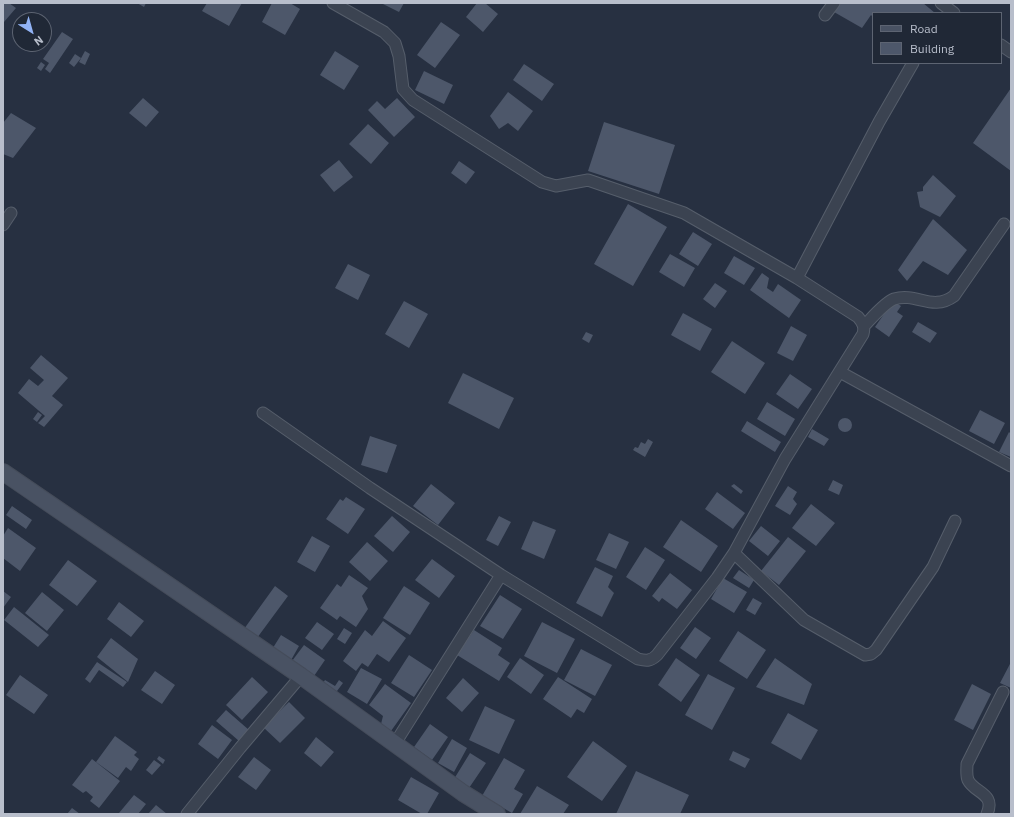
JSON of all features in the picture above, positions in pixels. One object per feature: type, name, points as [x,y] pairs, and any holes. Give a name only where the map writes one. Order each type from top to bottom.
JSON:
[{"type":"street","points":[[333,3],[384,32],[395,43],[399,56],[404,90],[412,100],[542,182],[556,186],[588,180],[684,213],[797,278],[858,317],[864,326]]},
{"type":"street","points":[[825,15],[834,3]]},
{"type":"street","points":[[941,7],[952,12]]},
{"type":"street","points":[[1002,46],[1011,52]]},
{"type":"street","points":[[797,278],[879,122],[911,64]]},
{"type":"street","points":[[3,225],[11,213]]},
{"type":"street","points":[[263,414],[500,575],[638,659],[646,661],[652,660],[717,578],[734,553],[785,459],[863,334],[864,326],[893,299],[908,297],[934,303],[947,301],[950,299],[954,296],[1004,224]]},
{"type":"street","points":[[840,372],[1011,466]]},
{"type":"street","points":[[3,472],[301,676],[394,745],[463,793],[497,814]]},
{"type":"street","points":[[734,553],[804,620],[866,655],[871,654],[876,650],[934,567],[955,522]]},
{"type":"street","points":[[394,745],[500,575]]},
{"type":"street","points":[[192,813],[240,748],[301,676]]},
{"type":"street","points":[[987,814],[988,801],[985,795],[968,781],[966,772],[968,764],[1003,692]]},
{"type":"building","points":[[3,3],[9,3],[16,8],[4,22]]},
{"type":"building","points":[[137,3],[146,3],[144,7]]},
{"type":"building","points":[[207,3],[242,3],[229,26],[202,11]]},
{"type":"building","points":[[272,3],[290,3],[300,9],[285,35],[262,22]]},
{"type":"building","points":[[381,3],[404,3],[399,12]]},
{"type":"building","points":[[477,3],[485,3],[498,14],[483,32],[466,17]]},
{"type":"building","points":[[839,3],[923,3],[934,12],[872,12],[872,16],[871,15],[862,28],[834,12]]},
{"type":"building","points":[[441,22],[460,35],[435,68],[417,55]]},
{"type":"building","points":[[62,32],[73,39],[50,73],[45,69],[49,63],[43,59],[48,52],[52,52],[52,46]]},
{"type":"building","points":[[85,51],[90,54],[85,65],[79,62]]},
{"type":"building","points":[[335,51],[359,66],[344,90],[320,75]]},
{"type":"building","points":[[75,54],[81,58],[74,67],[69,63]]},
{"type":"building","points":[[41,62],[45,65],[41,71],[37,68]]},
{"type":"building","points":[[524,64],[554,84],[542,101],[513,80]]},
{"type":"building","points":[[424,71],[453,85],[444,104],[415,90]]},
{"type":"building","points":[[1011,88],[1011,171],[973,143]]},
{"type":"building","points":[[508,92],[533,111],[518,131],[508,123],[499,129],[490,116]]},
{"type":"building","points":[[143,98],[159,112],[146,127],[129,113]]},
{"type":"building","points":[[397,98],[415,117],[394,137],[368,110],[377,101],[385,109]]},
{"type":"building","points":[[11,113],[36,128],[13,158],[3,154],[3,123]]},
{"type":"building","points":[[604,122],[675,145],[659,194],[588,171]]},
{"type":"building","points":[[368,124],[389,143],[371,164],[349,144]]},
{"type":"building","points":[[339,160],[353,177],[334,192],[320,175]]},
{"type":"building","points":[[459,161],[475,172],[466,184],[451,173]]},
{"type":"building","points":[[933,175],[956,196],[940,217],[920,207],[917,192],[923,191],[923,187]]},
{"type":"building","points":[[628,204],[667,227],[633,286],[594,264]]},
{"type":"building","points":[[933,219],[967,250],[948,275],[923,261],[907,281],[898,270]]},
{"type":"building","points":[[693,232],[712,244],[698,266],[679,254]]},
{"type":"building","points":[[670,254],[695,268],[684,287],[659,272]]},
{"type":"building","points":[[734,256],[755,268],[744,285],[724,273]]},
{"type":"building","points":[[348,264],[370,275],[358,300],[335,288]]},
{"type":"building","points":[[762,273],[769,278],[767,288],[773,292],[778,284],[801,300],[789,318],[750,290]]},
{"type":"building","points":[[715,283],[727,291],[715,308],[703,299]]},
{"type":"building","points":[[404,301],[428,314],[409,348],[385,334]]},
{"type":"building","points":[[893,301],[901,306],[897,312],[903,316],[889,337],[875,327]]},
{"type":"building","points":[[683,313],[712,329],[700,351],[671,335]]},
{"type":"building","points":[[918,322],[937,333],[930,343],[912,332]]},
{"type":"building","points":[[791,326],[807,335],[793,361],[777,353]]},
{"type":"building","points":[[586,332],[593,335],[589,343],[582,339]]},
{"type":"building","points":[[732,341],[765,363],[745,394],[711,372]]},
{"type":"building","points":[[41,355],[68,378],[52,396],[63,405],[44,427],[38,423],[45,416],[18,393],[29,379],[38,386],[44,380],[30,368]]},
{"type":"building","points":[[463,373],[514,398],[499,429],[448,403]]},
{"type":"building","points":[[790,374],[812,389],[798,409],[776,394]]},
{"type":"building","points":[[767,402],[795,419],[785,436],[757,419]]},
{"type":"building","points":[[980,410],[1005,423],[994,444],[969,431]]},
{"type":"building","points":[[38,412],[42,415],[37,422],[33,419]]},
{"type":"building","points":[[842,418],[848,418],[852,422],[852,428],[848,432],[842,432],[838,428],[838,422]]},
{"type":"building","points":[[747,421],[781,442],[775,452],[741,431]]},
{"type":"building","points":[[812,429],[829,439],[824,446],[808,437]]},
{"type":"building","points":[[1009,432],[1011,434],[1011,457],[999,452]]},
{"type":"building","points":[[370,436],[397,445],[387,473],[361,465]]},
{"type":"building","points":[[648,439],[653,442],[645,457],[633,450],[635,447],[638,448],[641,442],[645,444]]},
{"type":"building","points":[[833,480],[843,485],[839,495],[828,490]]},
{"type":"building","points":[[431,484],[455,503],[438,525],[413,506]]},
{"type":"building","points":[[734,484],[743,491],[741,494],[731,486]]},
{"type":"building","points":[[788,486],[797,492],[793,499],[797,504],[790,515],[775,506]]},
{"type":"building","points":[[717,492],[745,513],[733,529],[705,509]]},
{"type":"building","points":[[346,497],[365,509],[348,534],[326,519],[340,499],[343,501]]},
{"type":"building","points":[[811,504],[835,523],[816,546],[792,528]]},
{"type":"building","points":[[12,506],[32,520],[26,529],[6,515]]},
{"type":"building","points":[[392,516],[410,532],[393,552],[374,536]]},
{"type":"building","points":[[499,516],[511,522],[498,546],[486,540]]},
{"type":"building","points":[[681,520],[718,546],[701,572],[663,547]]},
{"type":"building","points":[[533,521],[556,530],[544,559],[521,549]]},
{"type":"building","points":[[761,526],[780,541],[768,556],[749,541]]},
{"type":"building","points":[[8,528],[36,548],[20,571],[3,558],[3,536]]},
{"type":"building","points":[[609,533],[629,542],[616,569],[596,560]]},
{"type":"building","points":[[312,536],[330,546],[315,572],[297,562]]},
{"type":"building","points":[[788,537],[806,551],[779,585],[761,571]]},
{"type":"building","points":[[367,542],[388,561],[370,581],[349,562]]},
{"type":"building","points":[[645,547],[665,560],[646,590],[626,577]]},
{"type":"building","points":[[432,559],[455,576],[439,598],[415,580]]},
{"type":"building","points":[[68,560],[97,581],[77,606],[49,585]]},
{"type":"building","points":[[595,567],[613,576],[608,587],[614,593],[602,617],[576,603]]},
{"type":"building","points":[[739,570],[754,580],[749,588],[733,578]]},
{"type":"building","points":[[670,573],[692,590],[677,609],[662,598],[659,602],[652,596]]},
{"type":"building","points":[[349,575],[368,588],[362,596],[368,609],[356,627],[340,616],[337,620],[320,608],[337,584],[341,587]]},
{"type":"building","points":[[723,578],[747,592],[734,613],[711,599]]},
{"type":"building","points":[[275,586],[288,596],[257,638],[244,629]]},
{"type":"building","points":[[404,586],[430,603],[410,635],[383,618]]},
{"type":"building","points":[[3,591],[11,597],[3,608]]},
{"type":"building","points":[[42,592],[64,610],[47,631],[25,613]]},
{"type":"building","points":[[500,595],[522,609],[503,639],[480,626]]},
{"type":"building","points":[[753,598],[762,603],[755,615],[746,610]]},
{"type":"building","points":[[119,602],[144,621],[131,637],[107,619]]},
{"type":"building","points":[[14,607],[49,635],[38,647],[4,620]]},
{"type":"building","points":[[383,621],[406,638],[389,662],[377,654],[368,667],[362,663],[356,671],[343,661],[365,630],[372,636]]},
{"type":"building","points":[[317,622],[334,634],[322,650],[305,638]]},
{"type":"building","points":[[542,622],[575,639],[557,673],[524,656]]},
{"type":"building","points":[[695,627],[711,638],[696,659],[680,648]]},
{"type":"building","points":[[344,628],[352,633],[345,644],[337,639]]},
{"type":"building","points":[[474,630],[502,648],[498,655],[510,663],[499,681],[457,655]]},
{"type":"building","points":[[738,631],[766,650],[747,679],[719,661]]},
{"type":"building","points":[[281,635],[299,646],[290,662],[271,651]]},
{"type":"building","points":[[111,638],[138,659],[128,682],[97,657]]},
{"type":"building","points":[[304,645],[325,660],[314,676],[292,661]]},
{"type":"building","points":[[581,649],[612,665],[595,696],[564,680]]},
{"type":"building","points":[[409,655],[432,670],[414,697],[391,683]]},
{"type":"building","points":[[520,658],[544,675],[531,694],[507,677]]},
{"type":"building","points":[[676,658],[700,675],[681,702],[658,685]]},
{"type":"building","points":[[775,658],[812,684],[804,705],[756,687]]},
{"type":"building","points":[[97,662],[127,682],[123,687],[99,670],[90,683],[85,679]]},
{"type":"building","points":[[1011,662],[1011,688],[1000,683]]},
{"type":"building","points":[[361,668],[382,679],[367,704],[347,692]]},
{"type":"building","points":[[155,671],[175,685],[162,704],[141,690]]},
{"type":"building","points":[[708,674],[735,688],[712,730],[685,715]]},
{"type":"building","points":[[20,675],[48,695],[34,714],[6,695]]},
{"type":"building","points":[[252,677],[268,692],[242,720],[226,705]]},
{"type":"building","points":[[558,677],[592,699],[584,713],[577,709],[571,718],[543,699]]},
{"type":"building","points":[[463,678],[479,693],[462,712],[446,698]]},
{"type":"building","points":[[325,680],[335,686],[339,680],[343,683],[334,695],[321,686]]},
{"type":"building","points":[[385,684],[411,703],[391,731],[381,724],[383,716],[369,705]]},
{"type":"building","points":[[972,684],[991,694],[973,730],[954,720]]},
{"type":"building","points":[[289,702],[305,718],[280,743],[263,727]]},
{"type":"building","points":[[485,706],[515,720],[499,754],[469,740]]},
{"type":"building","points":[[226,710],[249,730],[239,741],[216,721]]},
{"type":"building","points":[[788,713],[818,730],[801,760],[771,743]]},
{"type":"building","points":[[430,724],[448,737],[432,760],[414,747]]},
{"type":"building","points":[[212,725],[232,740],[218,759],[198,744]]},
{"type":"building","points":[[115,736],[137,752],[134,755],[139,759],[131,771],[126,767],[118,778],[96,762]]},
{"type":"building","points":[[316,737],[334,752],[321,767],[304,753]]},
{"type":"building","points":[[452,739],[467,748],[454,772],[438,763]]},
{"type":"building","points":[[593,741],[627,766],[602,801],[567,777]]},
{"type":"building","points":[[733,751],[750,759],[745,768],[729,760]]},
{"type":"building","points":[[470,753],[486,763],[469,788],[454,779]]},
{"type":"building","points":[[159,756],[165,760],[163,764],[157,759]]},
{"type":"building","points":[[254,757],[271,770],[256,790],[238,777]]},
{"type":"building","points":[[504,758],[525,770],[514,789],[523,794],[512,813],[482,796]]},
{"type":"building","points":[[92,759],[120,781],[99,808],[90,801],[93,797],[86,791],[83,793],[72,785]]},
{"type":"building","points":[[154,760],[161,765],[152,775],[146,770]]},
{"type":"building","points":[[636,771],[689,795],[680,814],[616,814]]},
{"type":"building","points":[[411,777],[439,793],[427,814],[422,814],[398,800]]},
{"type":"building","points":[[537,786],[569,805],[563,814],[520,814]]},
{"type":"building","points":[[134,795],[146,804],[138,814],[120,814],[119,813]]},
{"type":"building","points":[[156,805],[167,814],[148,814]]},
{"type":"building","points":[[72,808],[80,814],[67,814]]}]
